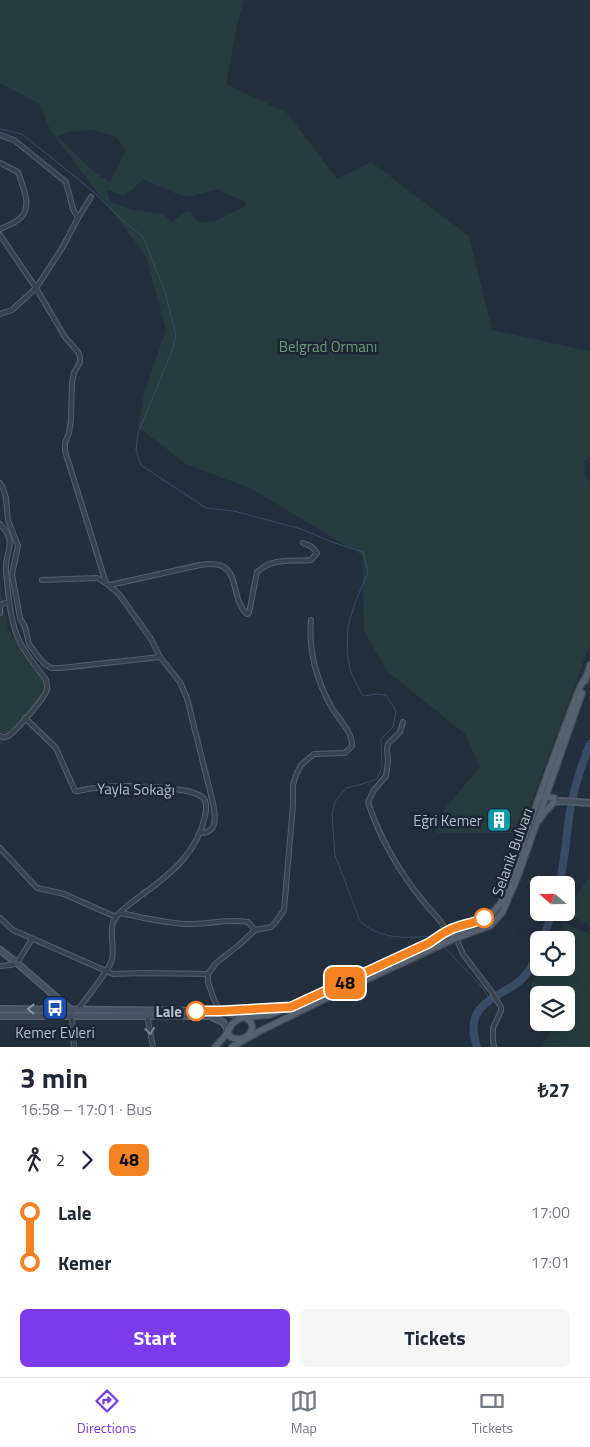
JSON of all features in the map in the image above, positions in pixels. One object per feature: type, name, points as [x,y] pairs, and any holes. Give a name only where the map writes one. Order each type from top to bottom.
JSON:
[{"type":"main road","points":[[543,797],[573,706],[590,665]]},
{"type":"main road","points":[[543,797],[550,784],[576,711],[585,678]]},
{"type":"main road","points":[[550,784],[554,800]]},
{"type":"main road","points":[[543,797],[554,800],[587,802]]},
{"type":"main road","name":"Selanik Bulvarı","points":[[232,1047],[320,1002],[456,938],[490,926],[502,913],[517,879],[543,797]]},
{"type":"main road","name":"Selanik Bulvarı","points":[[244,1017],[269,1015],[291,1007],[429,943],[457,926],[476,923],[487,917],[496,909],[506,892],[543,797]]},
{"type":"main road","points":[[535,826],[554,800]]},
{"type":"main road","points":[[446,932],[456,938],[464,929],[476,923]]},
{"type":"main road","points":[[0,950],[72,1010],[72,1017]]},
{"type":"main road","points":[[316,995],[320,1002]]},
{"type":"main road","points":[[0,1009],[220,1011],[291,1007]]},
{"type":"main road","points":[[0,1016],[210,1016],[223,1022],[229,1036],[234,1039],[247,1038],[251,1034],[252,1026],[250,1021],[244,1017],[220,1011]]},
{"type":"main road","points":[[215,1047],[236,1020],[244,1017]]},
{"type":"street","points":[[0,135],[14,140],[66,182],[73,209],[78,218]]},
{"type":"street","points":[[0,163],[18,172],[27,203],[25,213],[18,220],[0,229]]},
{"type":"street","points":[[0,314],[12,310],[36,288],[61,250],[91,197]]},
{"type":"street","points":[[0,235],[36,288],[64,337],[78,352],[80,357],[80,362],[73,377],[71,424],[65,447],[108,584]]},
{"type":"street","points":[[0,483],[6,498],[8,520],[18,546],[12,574],[20,618],[25,627],[29,644],[40,659],[51,668],[160,657]]},
{"type":"street","points":[[0,524],[7,533],[10,545],[5,568],[18,638],[48,686],[46,692],[9,736],[0,736]]},
{"type":"street","points":[[108,584],[200,565],[216,564],[230,572],[241,607],[246,614],[249,614],[257,572],[261,568],[279,561],[311,560],[317,553],[315,549],[303,543]]},
{"type":"street","points":[[42,580],[97,578],[108,584],[119,594],[151,639],[160,657],[180,682],[187,698],[213,803],[215,824],[208,832],[201,832]]},
{"type":"street","points":[[0,613],[0,607],[10,602]]},
{"type":"street","points":[[220,1011],[208,982],[208,974],[216,963],[255,930],[276,923],[284,910],[293,785],[301,765],[314,754],[345,753],[352,746],[351,737],[332,708],[317,673],[311,646],[311,620]]},
{"type":"street","name":"Yayla Sokağı","points":[[25,718],[56,748],[75,791],[100,787],[161,787],[199,794],[207,804],[201,832],[191,850],[164,879],[118,915]]},
{"type":"street","points":[[403,722],[400,732],[388,744],[386,776],[374,790],[368,802],[388,852],[422,900],[442,921],[446,932]]},
{"type":"street","points":[[0,848],[36,888],[64,894],[118,915],[186,924],[235,920],[248,922],[255,930]]},
{"type":"street","points":[[78,1010],[106,971],[112,958],[112,927],[118,915]]},
{"type":"street","points":[[0,918],[13,930],[113,974],[208,974]]},
{"type":"street","points":[[0,966],[17,963],[32,938]]},
{"type":"street","points":[[456,938],[463,954],[499,1002],[501,1011],[494,1028],[494,1047]]},
{"type":"street","points":[[147,1016],[153,1047]]},
{"type":"street","points":[[72,1017],[74,1047]]},
{"type":"green space","name":"Belgrad Ormanı","points":[[0,0],[244,0],[238,20],[226,84],[287,113],[337,179],[371,162],[469,236],[492,330],[590,351],[590,458],[584,461],[586,477],[590,484],[590,644],[521,833],[437,833],[433,823],[480,767],[465,734],[387,671],[364,631],[362,555],[252,489],[186,464],[138,427],[144,393],[166,330],[146,256],[50,130],[40,104],[0,83]],"holes":[[[93,130],[116,137],[126,150],[110,182],[95,173],[57,136],[69,132]],[[143,179],[179,195],[190,197],[216,189],[246,202],[244,207],[217,220],[199,223],[190,211],[183,213],[172,222],[163,214],[134,210],[110,202],[107,190],[123,195],[133,189]]]},
{"type":"green space","points":[[0,584],[8,629],[52,690],[0,745]]},
{"type":"green space","points":[[590,875],[590,926],[575,917],[575,898]]},
{"type":"green space","points":[[565,924],[590,934],[590,1047],[542,1047],[550,1031],[575,1031],[575,986],[530,985],[537,976],[575,976],[575,931],[560,931]]},
{"type":"waterway","points":[[0,129],[22,134],[95,193],[143,237],[165,292],[176,335],[172,351],[138,433],[136,451],[141,465],[206,508],[234,511],[301,529],[363,552],[368,572],[348,626],[347,653],[351,673],[364,696],[386,695],[396,711],[393,727],[381,739],[382,767],[377,779],[346,788],[335,802],[332,815],[335,855],[360,921],[374,931],[391,936],[427,936],[430,938]]},
{"type":"waterway","points":[[561,876],[572,802],[578,777],[590,744]]},
{"type":"waterway","points":[[546,931],[549,921]]},
{"type":"waterway","points":[[445,948],[483,988],[490,1000]]},
{"type":"waterway","points":[[477,1047],[473,1029],[476,1015],[480,1009],[492,998],[521,980],[530,968]]},
{"type":"bus line","name":"48","points":[[196,1011],[291,1007],[387,964],[429,943],[457,926],[476,923],[484,918]]},
{"type":"place","name":"Eğri Kemer","points":[[499,820]]},
{"type":"place","name":"Kemer Evleri","points":[[55,1008]]},
{"type":"place","name":"Lale","points":[[196,1011]]}]
